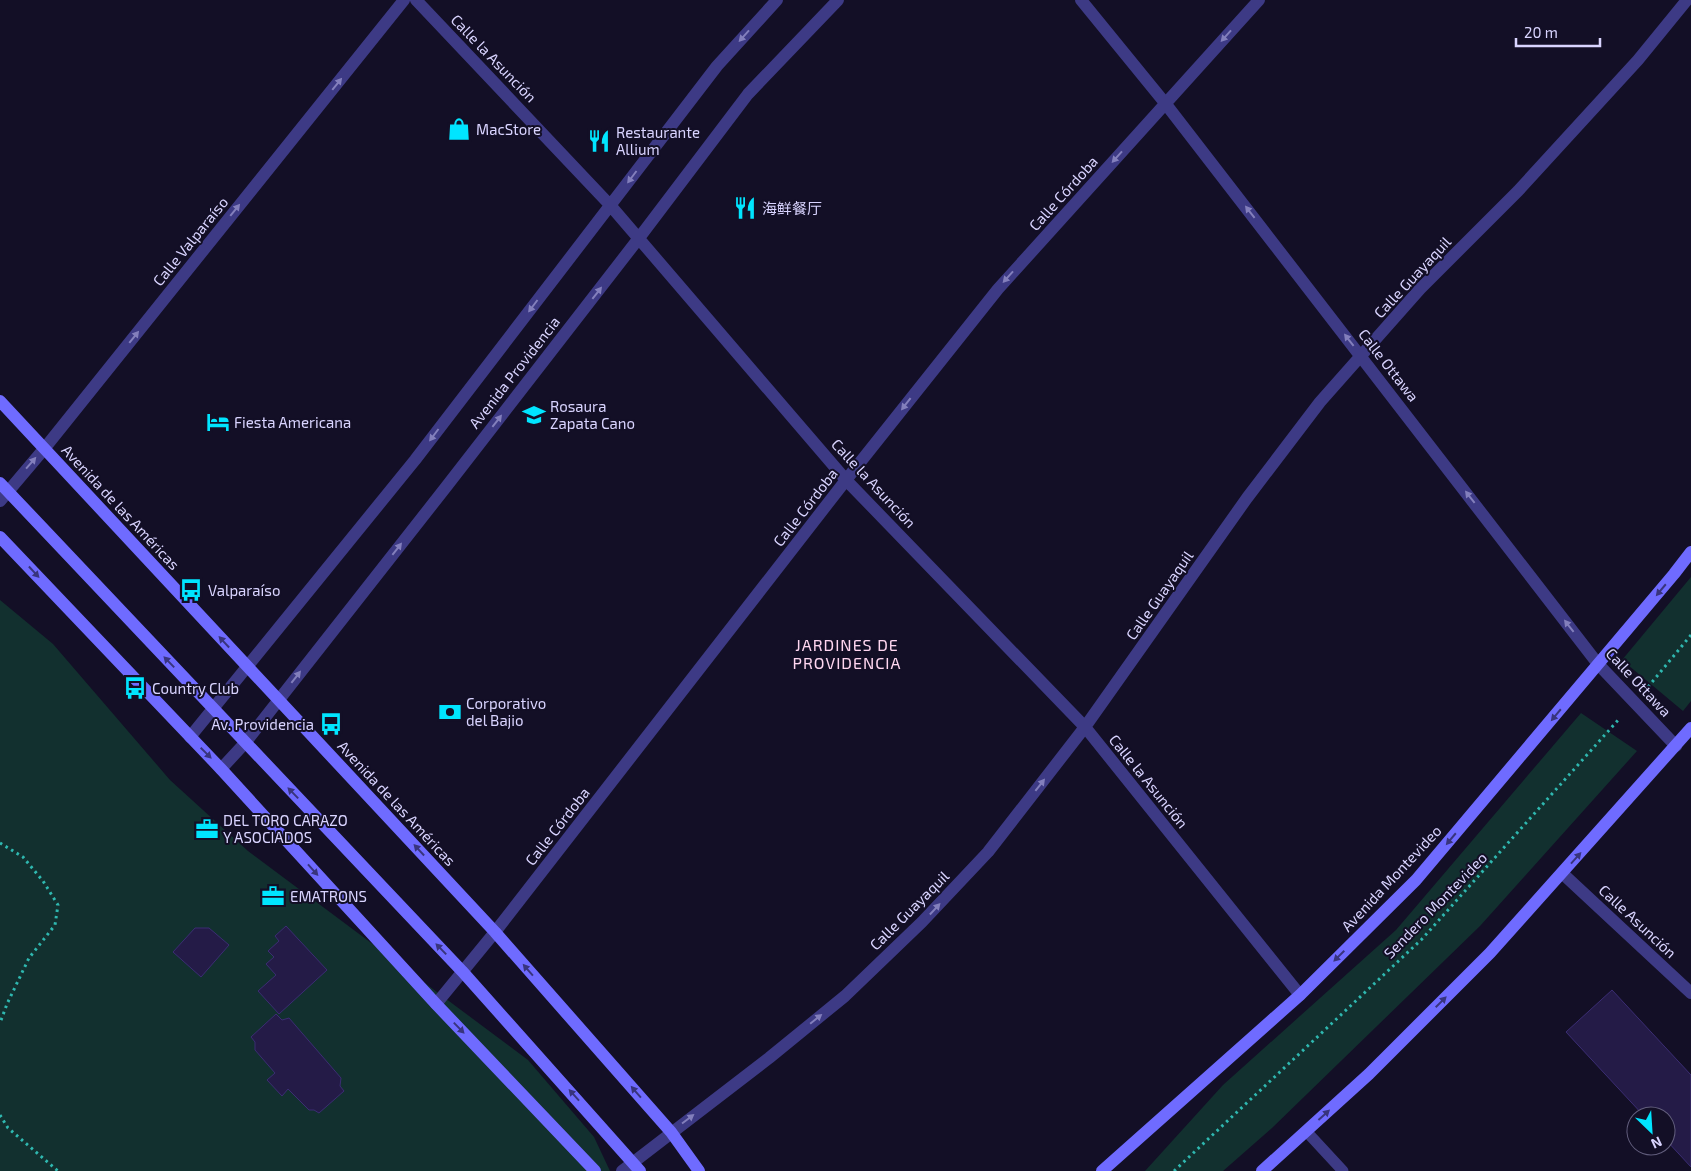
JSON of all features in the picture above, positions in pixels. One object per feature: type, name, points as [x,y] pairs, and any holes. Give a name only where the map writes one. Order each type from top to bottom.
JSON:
[{"type":"main road","name":"Avenida de las Américas","points":[[0,401],[495,932],[671,1132],[699,1171]]},
{"type":"main road","points":[[2,492],[214,709],[462,971],[637,1167]]},
{"type":"main road","points":[[0,537],[221,769],[436,1004],[594,1171]]},
{"type":"main road","name":"Avenida Montevideo","points":[[1102,1171],[1300,995],[1416,880],[1691,552]]},
{"type":"main road","points":[[1262,1171],[1369,1074],[1483,960],[1691,728]]},
{"type":"main road","points":[[1109,1171],[1122,1154]]},
{"type":"street","name":"Calle Valparaíso","points":[[2,492],[44,449],[404,0]]},
{"type":"street","name":"Calle la Asunción","points":[[416,0],[610,205],[846,480],[1085,727],[1300,995]]},
{"type":"street","name":"Avenida Providencia","points":[[190,737],[415,460],[717,66],[777,0]]},
{"type":"street","name":"Avenida Providencia","points":[[221,769],[245,743],[639,238],[748,94],[838,0]]},
{"type":"street","name":"Calle Ottawa","points":[[1081,0],[1166,103],[1598,664],[1676,746]]},
{"type":"street","name":"Calle Córdoba","points":[[436,1004],[495,932],[846,480],[998,288],[1258,0]]},
{"type":"street","name":"Calle Guayaquil","points":[[622,1171],[637,1167],[671,1132],[769,1058],[845,996],[922,922],[988,852],[1085,727],[1247,498],[1320,402],[1420,289],[1518,191],[1638,60],[1687,0]]},
{"type":"street","name":"Calle Asunción","points":[[1562,873],[1691,993]]},
{"type":"lane","points":[[1306,1131],[1343,1171]]},
{"type":"path","name":"Sendero Montevideo","points":[[1174,1171],[1422,939],[1665,669],[1691,635]]},
{"type":"path","points":[[0,843],[23,857],[43,881],[58,905],[55,926],[30,958],[6,1004],[0,1023]]},
{"type":"path","points":[[0,1115],[8,1128],[58,1171]]},
{"type":"green space","points":[[1691,577],[1691,701],[1683,711],[1622,660]]},
{"type":"green space","points":[[0,600],[53,644],[170,780],[248,851],[528,1060],[594,1137],[610,1171],[0,1171]]},
{"type":"green space","points":[[1581,713],[1637,751],[1480,926],[1272,1128],[1223,1171],[1145,1171],[1223,1085],[1396,930]]},
{"type":"building","points":[[286,926],[327,970],[279,1014],[258,991],[276,975],[266,964],[274,957],[268,951],[279,941],[275,936]]},
{"type":"building","points":[[195,928],[209,928],[229,945],[201,977],[173,952]]},
{"type":"building","points":[[1612,990],[1691,1075],[1691,1167],[1676,1151],[1676,1106],[1635,1106],[1566,1032]]},
{"type":"building","points":[[276,1014],[282,1020],[289,1018],[341,1078],[340,1086],[344,1091],[319,1113],[309,1110],[288,1089],[282,1096],[267,1080],[275,1073],[255,1050],[255,1042],[251,1037]]},
{"type":"place","name":"MacStore","points":[[459,129]]},
{"type":"place","name":"Restaurante Allium","points":[[599,141]]},
{"type":"place","name":"海鲜餐厅","points":[[745,208]]},
{"type":"place","name":"Rosaura Zapata Cano","points":[[534,415]]},
{"type":"place","name":"Fiesta Americana","points":[[218,422]]},
{"type":"place","name":"Valparaíso","points":[[191,590]]},
{"type":"place","name":"Country Club","points":[[135,688]]},
{"type":"place","name":"Corporativo del Bajio","points":[[450,712]]},
{"type":"place","name":"Av. Providencia","points":[[331,724]]},
{"type":"place","name":"DEL TORO CARAZO Y ASOCIADOS","points":[[207,829]]},
{"type":"place","name":"EMATRONS","points":[[273,896]]},
{"type":"district","name":"JARDINES DE PROVIDENCIA","points":[[847,653]]}]
